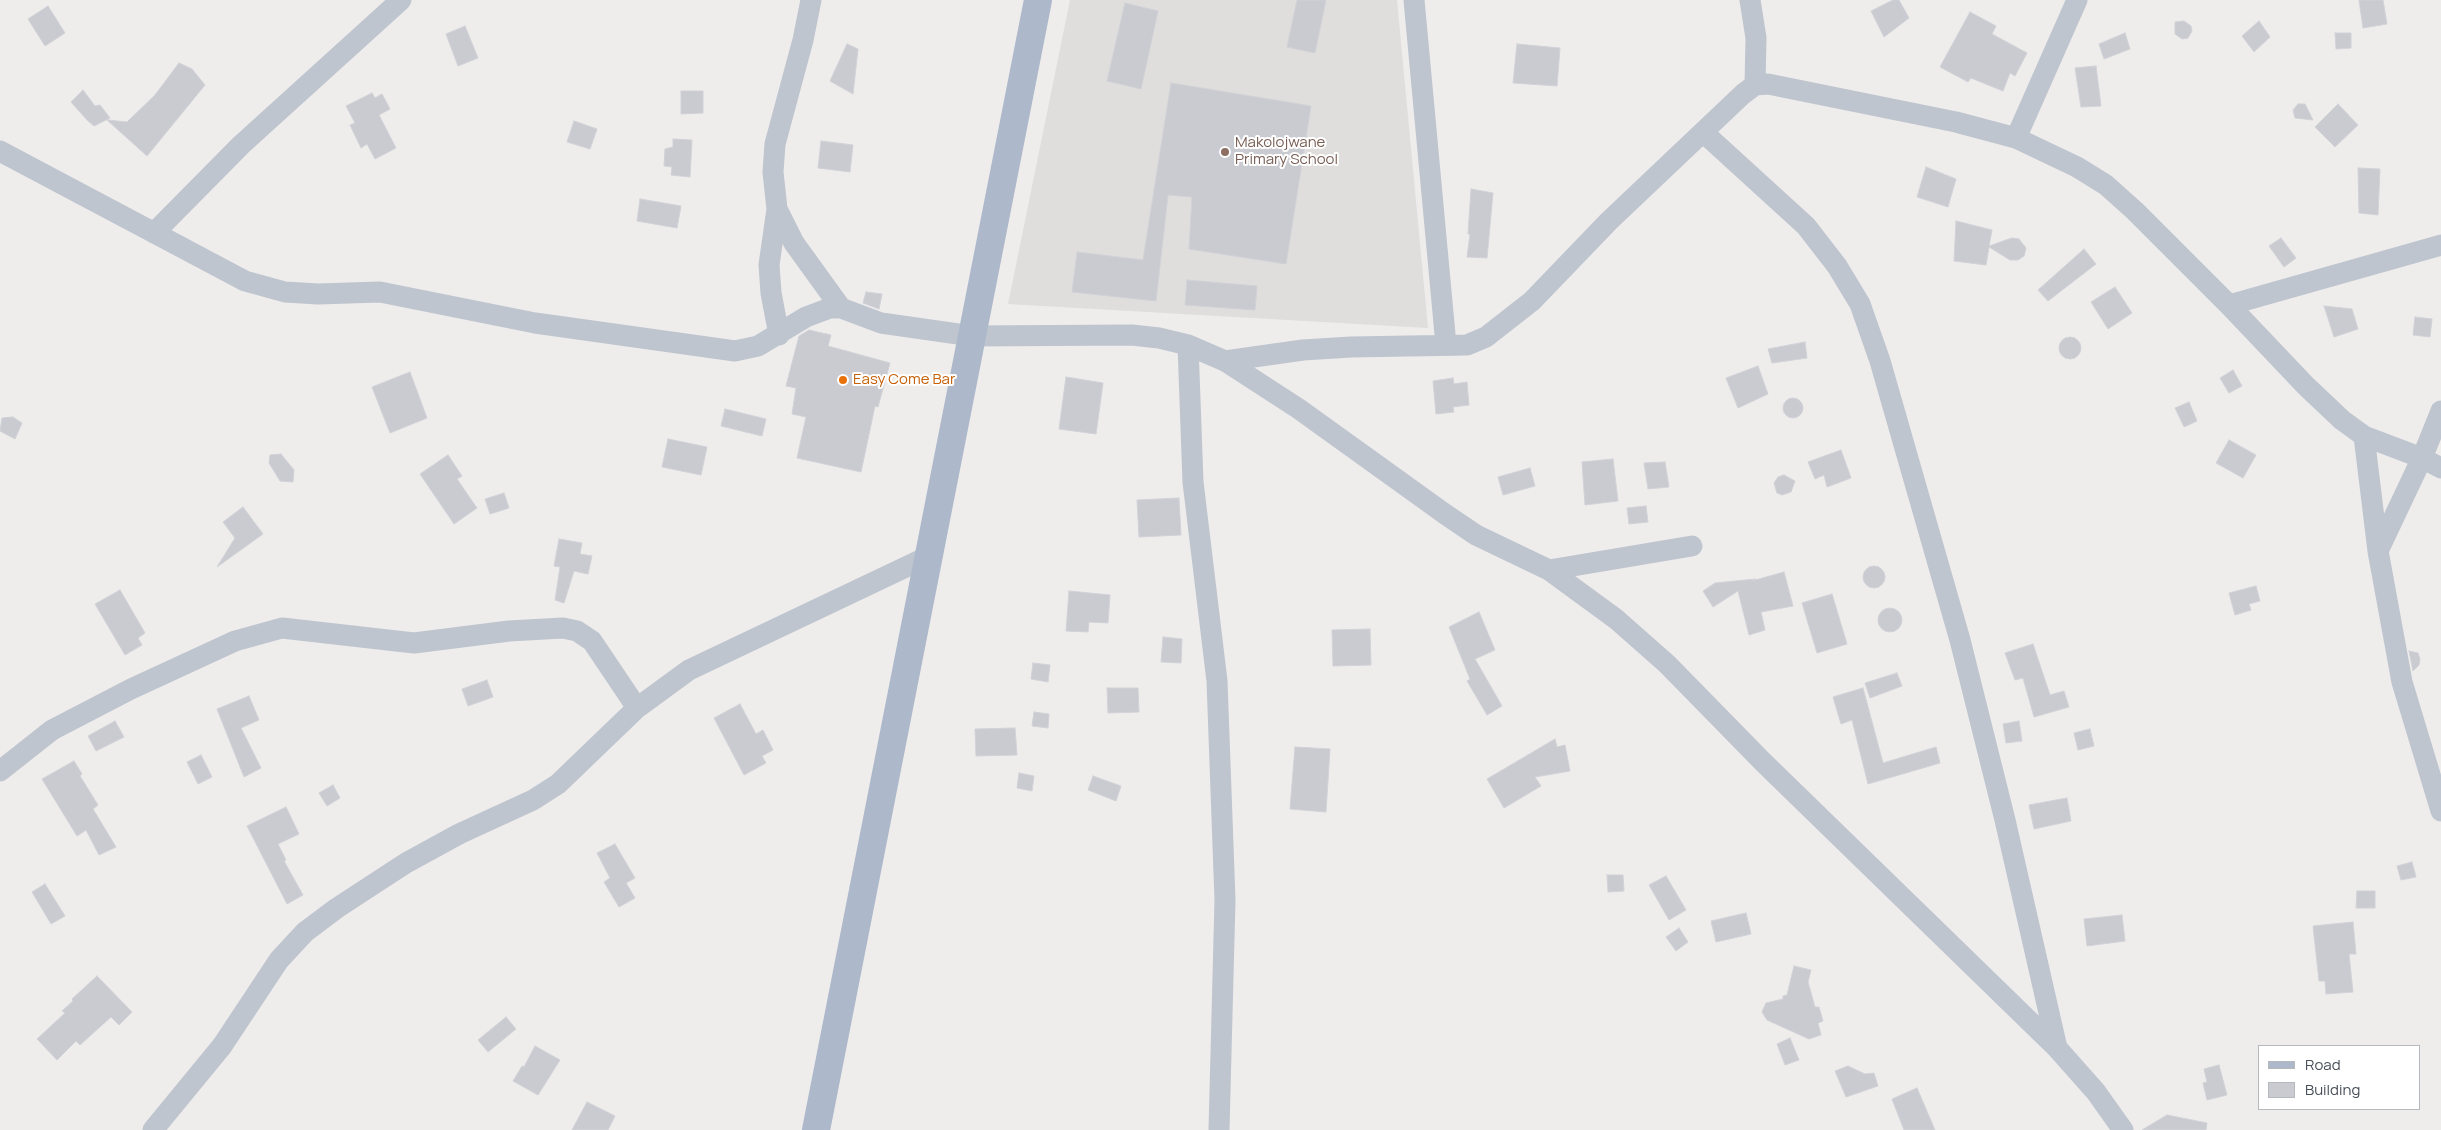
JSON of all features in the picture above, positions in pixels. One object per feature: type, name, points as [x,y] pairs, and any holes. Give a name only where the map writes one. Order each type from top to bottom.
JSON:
[{"type":"main road","points":[[816,1130],[1037,0]]},
{"type":"street","points":[[154,233],[241,145],[401,0]]},
{"type":"street","points":[[779,335],[770,294],[769,265],[777,209],[774,172],[775,144],[803,40],[810,0]]},
{"type":"street","points":[[1414,0],[1446,345]]},
{"type":"street","points":[[1750,0],[1756,38],[1755,85]]},
{"type":"street","points":[[2016,138],[2077,0]]},
{"type":"street","points":[[1225,361],[1303,350],[1351,347],[1467,346],[1486,337],[1532,301],[1609,221],[1755,85],[1768,84],[1956,122],[2016,138],[2077,167],[2106,185],[2136,211],[2306,386],[2342,420],[2364,436],[2422,458],[2441,468]]},
{"type":"street","points":[[1704,133],[1806,226],[1837,266],[1860,304],[1889,390],[1960,640],[2005,820],[2057,1048]]},
{"type":"street","points":[[0,151],[245,280],[285,292],[318,294],[380,292],[535,323],[735,351],[758,346],[806,317],[830,308],[841,308],[881,323],[972,336],[1132,335],[1188,345],[1225,361],[1299,409],[1468,530],[1549,570],[1616,618],[1667,664],[1763,762],[2057,1048],[2096,1092],[2123,1130]]},
{"type":"street","points":[[777,209],[794,243],[841,308]]},
{"type":"street","points":[[2229,305],[2441,245]]},
{"type":"street","points":[[1188,345],[1193,482],[1217,681],[1225,900],[1219,1130]]},
{"type":"street","points":[[2378,551],[2422,458],[2441,411]]},
{"type":"street","points":[[2364,436],[2378,551],[2402,682],[2441,811]]},
{"type":"street","points":[[1549,570],[1692,546]]},
{"type":"street","points":[[153,1130],[222,1046],[280,960],[305,932],[337,908],[406,863],[460,834],[541,795],[558,784],[637,708],[689,670],[929,556]]},
{"type":"street","points":[[0,771],[52,730],[131,689],[235,641],[282,628],[414,643],[509,631],[563,628],[577,631],[592,641],[637,708]]},
{"type":"shaded area","name":"Makolojwane Primary School","points":[[1070,0],[1397,0],[1428,328],[1008,304]]},
{"type":"building","points":[[1297,0],[1326,0],[1315,53],[1287,47]]},
{"type":"building","points":[[1893,0],[1899,0],[1909,18],[1884,37],[1871,11]]},
{"type":"building","points":[[2359,0],[2383,0],[2387,24],[2363,28]]},
{"type":"building","points":[[1125,3],[1158,11],[1141,89],[1107,81]]},
{"type":"building","points":[[48,6],[65,33],[45,46],[28,19]]},
{"type":"building","points":[[1970,12],[1996,26],[1992,34],[2027,53],[2015,76],[2010,73],[2003,91],[1971,78],[1968,82],[1940,67]]},
{"type":"building","points":[[2184,21],[2191,26],[2192,31],[2188,38],[2182,39],[2175,34],[2175,22]]},
{"type":"building","points":[[2259,21],[2270,37],[2254,52],[2242,36]]},
{"type":"building","points":[[465,26],[478,58],[458,66],[446,34]]},
{"type":"building","points":[[2125,33],[2130,49],[2104,59],[2099,44]]},
{"type":"building","points":[[2335,33],[2351,33],[2351,48],[2336,49]]},
{"type":"building","points":[[847,44],[858,49],[853,94],[830,81]]},
{"type":"building","points":[[1517,44],[1560,48],[1557,86],[1513,83]]},
{"type":"building","points":[[179,63],[192,69],[205,85],[147,156],[107,120],[127,122],[155,95]]},
{"type":"building","points":[[2096,66],[2101,106],[2081,107],[2075,68]]},
{"type":"building","points":[[1171,83],[1311,106],[1286,264],[1189,249],[1192,197],[1168,195],[1156,301],[1072,292],[1077,252],[1143,260]]},
{"type":"building","points":[[83,90],[95,106],[100,105],[110,118],[94,126],[87,120],[71,102]]},
{"type":"building","points":[[681,91],[703,91],[703,113],[681,114]]},
{"type":"building","points":[[372,93],[375,98],[382,94],[390,109],[379,115],[396,148],[375,159],[367,144],[361,148],[350,125],[355,123],[346,106]]},
{"type":"building","points":[[2298,104],[2305,104],[2313,120],[2295,118],[2293,110]]},
{"type":"building","points":[[2338,104],[2358,125],[2335,147],[2315,127]]},
{"type":"building","points":[[574,121],[597,129],[590,149],[567,142]]},
{"type":"building","points":[[673,139],[692,140],[690,177],[671,175],[672,167],[664,166],[665,149],[673,147]]},
{"type":"building","points":[[821,141],[853,145],[850,172],[818,168]]},
{"type":"building","points":[[1926,167],[1956,179],[1948,207],[1917,197]]},
{"type":"building","points":[[2358,168],[2380,169],[2378,215],[2359,213]]},
{"type":"building","points":[[1471,189],[1493,193],[1487,258],[1467,257],[1470,234],[1468,234]]},
{"type":"building","points":[[640,199],[681,206],[677,228],[637,221]]},
{"type":"building","points":[[1956,221],[1992,230],[1989,246],[2012,238],[2019,239],[2026,248],[2024,256],[2018,260],[2010,260],[1989,247],[1986,265],[1954,261]]},
{"type":"building","points":[[2281,238],[2296,258],[2284,267],[2269,246]]},
{"type":"building","points":[[2084,249],[2096,264],[2048,301],[2038,290]]},
{"type":"building","points":[[1187,280],[1257,286],[1255,310],[1185,305]]},
{"type":"building","points":[[2115,287],[2132,313],[2108,329],[2091,302]]},
{"type":"building","points":[[866,292],[882,294],[879,309],[863,303]]},
{"type":"building","points":[[2324,306],[2352,309],[2358,329],[2334,337]]},
{"type":"building","points":[[2415,317],[2432,319],[2430,337],[2413,335]]},
{"type":"building","points":[[809,330],[831,335],[828,346],[890,363],[878,407],[875,406],[861,472],[797,458],[806,417],[792,414],[796,388],[786,386],[799,336]]},
{"type":"building","points":[[2070,337],[2078,340],[2081,348],[2078,356],[2070,359],[2062,356],[2059,348],[2062,340]]},
{"type":"building","points":[[1805,342],[1807,358],[1772,363],[1768,349]]},
{"type":"building","points":[[1758,366],[1768,394],[1738,408],[1726,378]]},
{"type":"building","points":[[2233,370],[2242,386],[2229,393],[2220,378]]},
{"type":"building","points":[[410,372],[427,418],[390,433],[372,387]]},
{"type":"building","points":[[1066,377],[1103,383],[1096,434],[1059,429]]},
{"type":"building","points":[[1453,378],[1454,384],[1467,382],[1469,405],[1453,407],[1454,412],[1436,414],[1433,381]]},
{"type":"building","points":[[1789,398],[1797,398],[1803,404],[1803,412],[1797,418],[1789,418],[1783,412],[1783,404]]},
{"type":"building","points":[[2189,402],[2197,421],[2184,427],[2175,408]]},
{"type":"building","points":[[725,409],[766,419],[762,436],[721,426]]},
{"type":"building","points":[[13,417],[22,423],[15,439],[0,431],[2,418]]},
{"type":"building","points":[[668,439],[707,447],[701,475],[662,467]]},
{"type":"building","points":[[2229,440],[2256,455],[2243,478],[2216,463]]},
{"type":"building","points":[[1841,450],[1851,478],[1827,487],[1824,475],[1815,479],[1808,462]]},
{"type":"building","points":[[281,454],[294,470],[293,482],[280,481],[269,463],[270,455]]},
{"type":"building","points":[[448,455],[462,476],[457,479],[477,508],[454,524],[420,474]]},
{"type":"building","points":[[1613,459],[1618,501],[1585,505],[1582,462]]},
{"type":"building","points":[[1665,462],[1669,487],[1648,489],[1644,463]]},
{"type":"building","points":[[1530,468],[1535,486],[1503,495],[1498,477]]},
{"type":"building","points":[[1784,475],[1795,481],[1791,492],[1782,495],[1777,493],[1774,483],[1778,477]]},
{"type":"building","points":[[504,493],[509,508],[490,514],[485,499]]},
{"type":"building","points":[[1179,498],[1181,535],[1139,537],[1137,500]]},
{"type":"building","points":[[1646,506],[1648,522],[1629,524],[1627,508]]},
{"type":"building","points":[[243,507],[263,534],[217,567],[235,538],[223,522]]},
{"type":"building","points":[[559,539],[582,543],[580,554],[592,556],[588,574],[574,571],[564,603],[555,600],[560,567],[554,566]]},
{"type":"building","points":[[1874,566],[1882,569],[1885,577],[1882,585],[1874,588],[1866,585],[1863,577],[1866,569]]},
{"type":"building","points":[[1784,572],[1793,606],[1761,612],[1765,630],[1749,635],[1738,591],[1713,607],[1703,591],[1715,583],[1756,579],[1752,581]]},
{"type":"building","points":[[2256,586],[2260,601],[2249,604],[2251,610],[2235,615],[2229,593]]},
{"type":"building","points":[[120,590],[145,633],[138,638],[142,645],[125,655],[95,604]]},
{"type":"building","points":[[1069,591],[1110,595],[1108,623],[1089,622],[1088,632],[1066,631]]},
{"type":"building","points":[[1832,594],[1847,644],[1817,653],[1802,603]]},
{"type":"building","points":[[1890,608],[1895,609],[1901,615],[1901,625],[1895,631],[1890,632],[1885,631],[1879,625],[1878,620],[1879,615],[1885,609]]},
{"type":"building","points":[[1479,612],[1495,650],[1475,659],[1502,706],[1487,715],[1467,681],[1470,679],[1449,627]]},
{"type":"building","points":[[1370,629],[1371,665],[1333,666],[1332,630]]},
{"type":"building","points":[[1163,637],[1182,639],[1181,663],[1161,662]]},
{"type":"building","points":[[2033,644],[2050,695],[2064,691],[2069,707],[2034,717],[2023,678],[2015,680],[2005,653]]},
{"type":"building","points":[[2409,651],[2418,653],[2420,659],[2419,665],[2413,671]]},
{"type":"building","points":[[1033,663],[1050,665],[1048,682],[1031,679]]},
{"type":"building","points":[[1897,673],[1902,686],[1870,698],[1865,683]]},
{"type":"building","points":[[487,680],[493,697],[468,706],[462,689]]},
{"type":"building","points":[[1107,688],[1138,688],[1139,712],[1108,713]]},
{"type":"building","points":[[1863,688],[1883,763],[1936,747],[1940,763],[1868,784],[1852,720],[1841,724],[1833,697]]},
{"type":"building","points":[[249,696],[259,720],[241,728],[261,768],[244,777],[217,709]]},
{"type":"building","points":[[740,704],[756,734],[763,730],[773,750],[762,756],[766,763],[744,775],[714,718]]},
{"type":"building","points":[[1034,712],[1049,714],[1048,728],[1032,726]]},
{"type":"building","points":[[115,721],[124,737],[96,751],[88,736]]},
{"type":"building","points":[[2019,721],[2022,741],[2006,743],[2003,724]]},
{"type":"building","points":[[1015,728],[1017,755],[976,756],[975,729]]},
{"type":"building","points":[[2090,729],[2094,746],[2078,750],[2074,733]]},
{"type":"building","points":[[1555,739],[1557,747],[1565,745],[1570,771],[1535,777],[1541,786],[1504,808],[1487,779]]},
{"type":"building","points":[[1295,747],[1330,749],[1326,812],[1290,809]]},
{"type":"building","points":[[201,755],[212,777],[198,784],[187,762]]},
{"type":"building","points":[[74,761],[82,774],[80,776],[98,805],[93,809],[116,847],[99,855],[86,830],[77,836],[42,779]]},
{"type":"building","points":[[1019,773],[1034,776],[1032,791],[1017,788]]},
{"type":"building","points":[[1093,776],[1121,786],[1116,801],[1088,790]]},
{"type":"building","points":[[333,785],[340,798],[327,806],[319,793]]},
{"type":"building","points":[[2067,798],[2071,821],[2034,829],[2029,805]]},
{"type":"building","points":[[286,807],[299,834],[278,844],[286,860],[284,861],[303,895],[287,904],[247,826]]},
{"type":"building","points":[[615,844],[635,878],[626,883],[635,898],[619,907],[604,882],[610,878],[597,853]]},
{"type":"building","points":[[2412,862],[2416,877],[2401,880],[2397,866]]},
{"type":"building","points":[[1607,875],[1623,875],[1624,891],[1608,892]]},
{"type":"building","points":[[1666,876],[1686,910],[1669,920],[1649,885]]},
{"type":"building","points":[[45,884],[65,916],[51,924],[32,892]]},
{"type":"building","points":[[2357,891],[2375,891],[2375,908],[2356,908]]},
{"type":"building","points":[[1746,913],[1751,934],[1716,942],[1711,921]]},
{"type":"building","points":[[2122,915],[2125,941],[2087,946],[2084,919]]},
{"type":"building","points":[[2353,922],[2356,954],[2349,954],[2353,992],[2326,994],[2325,981],[2319,981],[2313,926]]},
{"type":"building","points":[[1679,928],[1688,942],[1676,951],[1666,937]]},
{"type":"building","points":[[1794,966],[1811,970],[1808,982],[1815,1007],[1819,1007],[1823,1021],[1818,1023],[1821,1035],[1809,1039],[1767,1020],[1762,1012],[1766,1003],[1783,999],[1783,996],[1787,995]]},
{"type":"building","points":[[97,976],[132,1012],[119,1025],[111,1017],[80,1045],[76,1041],[57,1060],[37,1039],[65,1013],[62,1011],[73,1001],[72,999]]},
{"type":"building","points":[[506,1017],[516,1029],[488,1052],[478,1040]]},
{"type":"building","points":[[1790,1038],[1799,1060],[1785,1065],[1777,1044]]},
{"type":"building","points":[[535,1046],[560,1060],[538,1095],[513,1081],[522,1066],[524,1067]]},
{"type":"building","points":[[2219,1065],[2227,1095],[2207,1100],[2203,1083],[2207,1082],[2204,1069]]},
{"type":"building","points":[[1848,1066],[1865,1074],[1874,1073],[1878,1086],[1846,1097],[1835,1071]]},
{"type":"building","points":[[1917,1088],[1935,1130],[1904,1130],[1892,1099]]},
{"type":"building","points":[[587,1102],[615,1116],[608,1130],[572,1130]]},
{"type":"building","points":[[2167,1115],[2207,1123],[2206,1130],[2142,1130]]},
{"type":"place","name":"Makolojwane Primary School","points":[[1225,152]]},
{"type":"place","name":"Easy Come Bar","points":[[843,380]]}]
